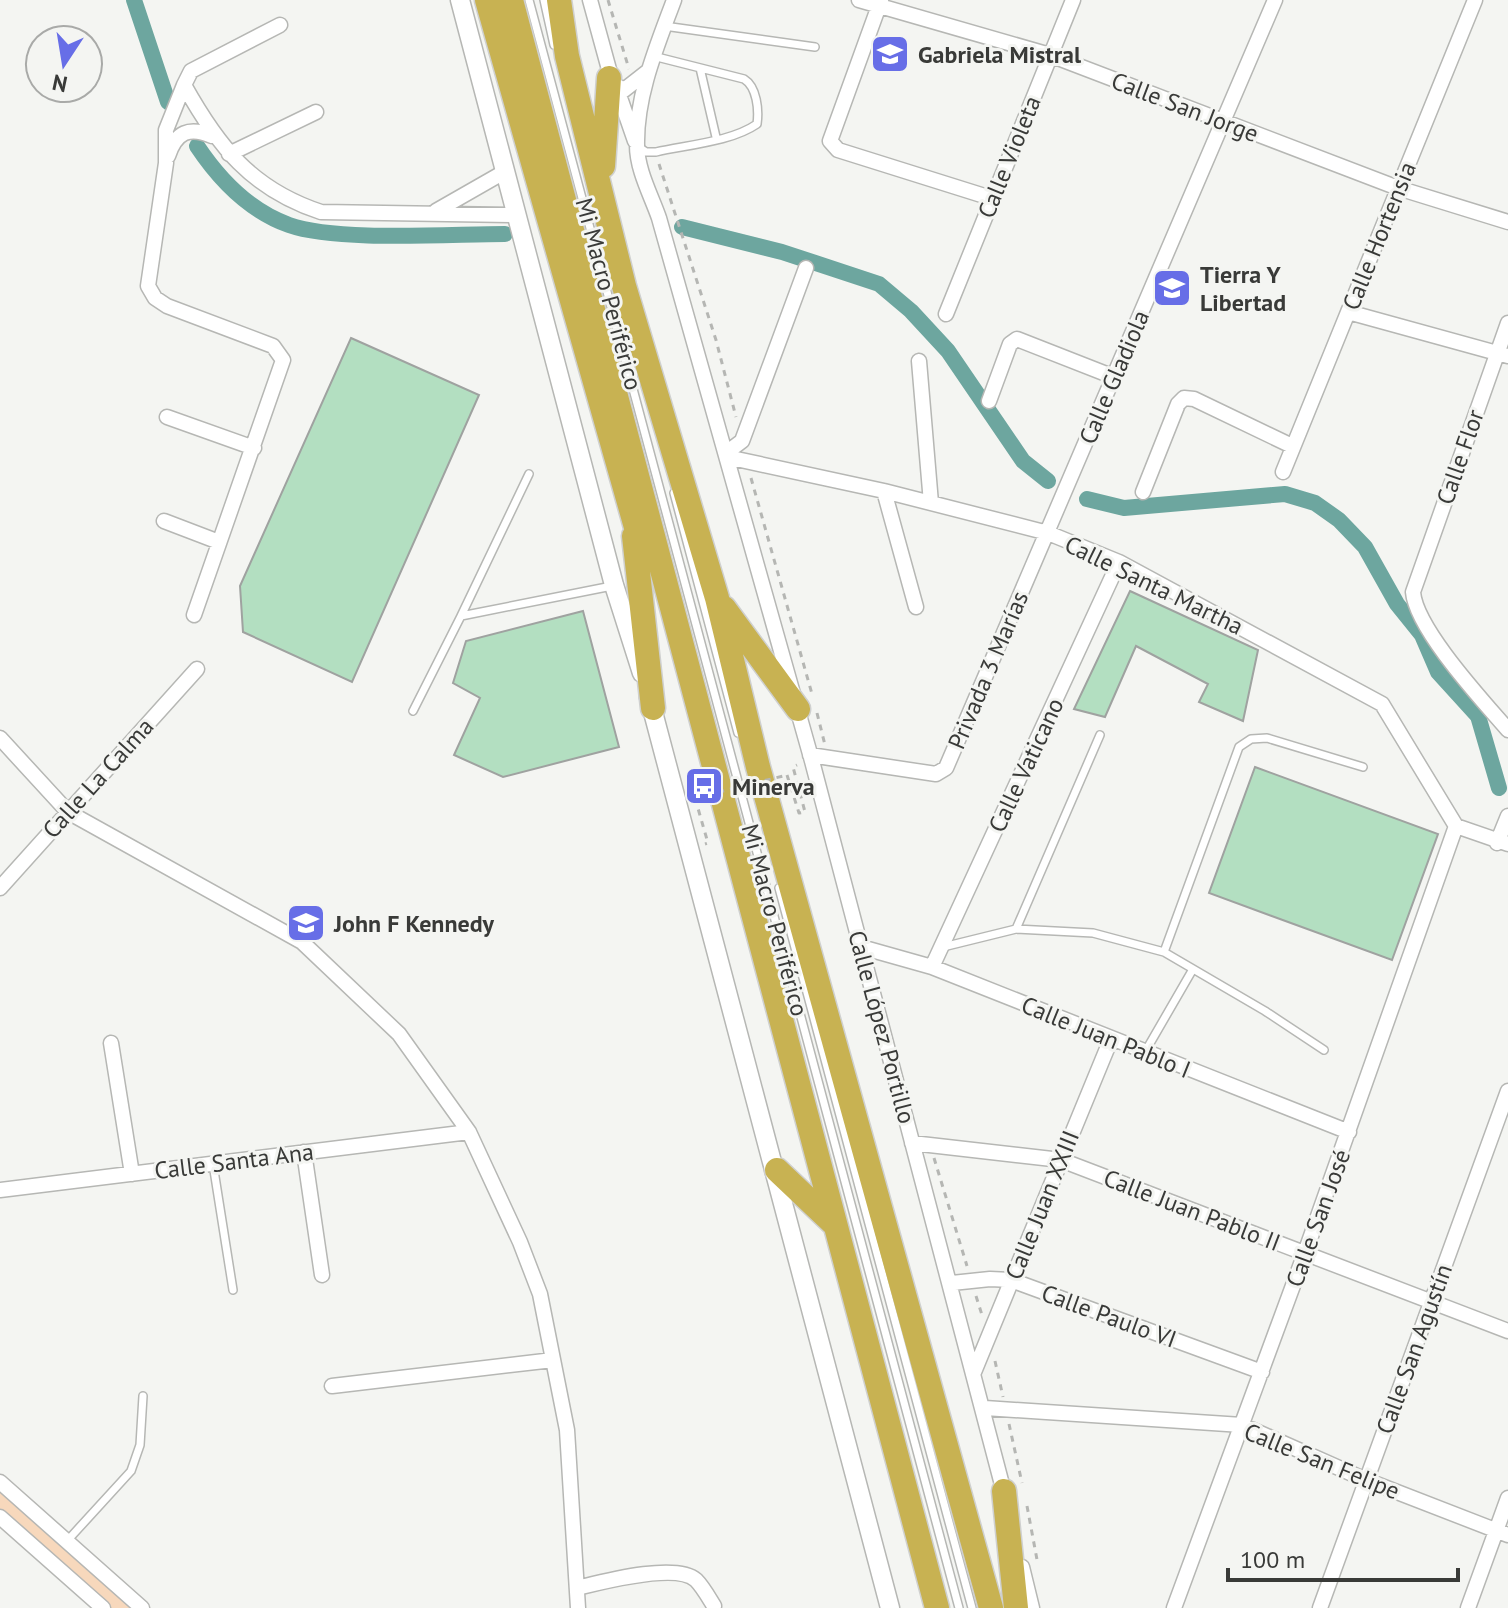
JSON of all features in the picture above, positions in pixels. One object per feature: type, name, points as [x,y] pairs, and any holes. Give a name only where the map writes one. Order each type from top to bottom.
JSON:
[{"type":"highway","points":[[487,0],[681,691],[691,718],[711,751]]},
{"type":"highway","points":[[511,0],[937,1608]]},
{"type":"highway","points":[[559,0],[567,56],[624,286],[717,598],[758,767],[991,1608]]},
{"type":"highway","points":[[601,188],[613,83]]},
{"type":"highway","points":[[631,518],[645,609],[653,708]]},
{"type":"highway","points":[[717,598],[798,709]]},
{"type":"highway","points":[[777,1170],[834,1225]]},
{"type":"highway","points":[[1004,1491],[1026,1607]]},
{"type":"street","points":[[460,0],[614,585],[653,708],[777,1170],[780,1202],[890,1608]]},
{"type":"street","name":"Calle López Portillo","points":[[590,0],[613,83],[637,145],[798,709],[985,1408],[1004,1491]]},
{"type":"street","points":[[637,145],[647,72],[674,0]]},
{"type":"street","name":"Calle San Jorge","points":[[859,0],[880,3],[1050,55],[1398,188],[1508,222]]},
{"type":"street","name":"Calle Violeta","points":[[946,314],[1073,0]]},
{"type":"street","name":"Calle Gladiola","points":[[1048,533],[1275,0]]},
{"type":"street","name":"Calle Hortensia","points":[[1283,472],[1475,0]]},
{"type":"street","points":[[880,3],[830,141],[838,150],[991,198]]},
{"type":"street","points":[[166,163],[166,130],[191,71],[280,25]]},
{"type":"street","points":[[613,83],[635,85],[647,72]]},
{"type":"street","points":[[184,85],[212,136],[246,172],[279,194],[321,212],[515,215]]},
{"type":"street","points":[[229,154],[316,112]]},
{"type":"street","points":[[194,615],[283,360],[273,346],[167,306],[151,292],[148,272],[172,144],[190,129],[212,136]]},
{"type":"street","points":[[436,212],[506,171]]},
{"type":"street","points":[[726,455],[742,441],[806,268]]},
{"type":"street","points":[[1348,312],[1502,354]]},
{"type":"street","name":"Calle Flor","points":[[1508,323],[1502,354],[1413,592],[1416,605],[1449,660],[1508,730]]},
{"type":"street","points":[[989,401],[1014,339],[1114,377]]},
{"type":"street","points":[[919,361],[931,503]]},
{"type":"street","points":[[1143,492],[1178,404],[1184,398],[1194,399],[1292,446]]},
{"type":"street","points":[[167,417],[254,448]]},
{"type":"street","name":"Calle Santa Martha","points":[[726,455],[1048,533],[1119,562],[1382,704],[1456,826]]},
{"type":"street","points":[[884,491],[916,607]]},
{"type":"street","points":[[164,521],[219,542]]},
{"type":"street","name":"Privada 3 Marías","points":[[810,755],[942,772],[1048,533]]},
{"type":"street","name":"Calle Vaticano","points":[[932,967],[1119,562]]},
{"type":"street","name":"Calle La Calma","points":[[0,888],[197,669]]},
{"type":"street","points":[[0,738],[68,812],[302,942],[399,1034],[469,1132],[520,1242],[540,1294],[567,1430],[578,1608]]},
{"type":"street","points":[[1456,826],[1502,843],[1508,816]]},
{"type":"street","name":"Calle San José","points":[[1174,1608],[1349,1132],[1456,826]]},
{"type":"street","name":"Calle Juan Pablo I","points":[[861,947],[932,967],[1349,1132]]},
{"type":"street","name":"Calle Juan XXIII","points":[[974,1372],[1111,1039]]},
{"type":"street","points":[[111,1043],[132,1174]]},
{"type":"street","name":"Calle San Agustín","points":[[1320,1608],[1508,1091]]},
{"type":"street","name":"Calle Santa Ana","points":[[0,1190],[469,1132]]},
{"type":"street","name":"Calle Juan Pablo II","points":[[912,1143],[1061,1160],[1508,1331]]},
{"type":"street","points":[[304,1152],[322,1275]]},
{"type":"street","name":"Calle Paulo VI","points":[[952,1283],[1011,1280],[1262,1372]]},
{"type":"street","points":[[332,1386],[553,1360]]},
{"type":"street","name":"Calle San Felipe","points":[[985,1408],[1242,1425],[1366,1480],[1502,1533]]},
{"type":"street","points":[[0,1482],[142,1608]]},
{"type":"street","points":[[1468,1608],[1502,1533],[1508,1498]]},
{"type":"street","points":[[0,1517],[101,1607]]},
{"type":"street","points":[[80,1588],[98,1569]]},
{"type":"street","points":[[577,1588],[667,1572],[683,1574],[696,1580],[714,1606]]},
{"type":"street","points":[[1026,1607],[1047,1608]]},
{"type":"lane","name":"Mi Macro Periférico","points":[[529,0],[959,1608]]},
{"type":"lane","name":"Mi Macro Periférico","points":[[544,0],[658,437]]},
{"type":"lane","points":[[664,26],[815,47]]},
{"type":"lane","points":[[637,145],[646,152],[656,152],[757,124],[753,88],[744,79],[653,56]]},
{"type":"lane","points":[[700,68],[716,137]]},
{"type":"lane","points":[[413,711],[529,474]]},
{"type":"lane","points":[[671,483],[741,745]]},
{"type":"lane","points":[[461,616],[614,585]]},
{"type":"lane","points":[[1016,929],[1100,735]]},
{"type":"lane","points":[[1164,952],[1239,747],[1251,739],[1267,738],[1363,767]]},
{"type":"lane","name":"Mi Macro Periférico","points":[[778,884],[972,1608]]},
{"type":"lane","points":[[941,947],[1016,929],[1093,933],[1164,952],[1324,1050]]},
{"type":"lane","points":[[1145,1052],[1193,969]]},
{"type":"lane","points":[[213,1164],[233,1290]]},
{"type":"lane","points":[[67,1541],[131,1471],[140,1445],[143,1396]]},
{"type":"path","points":[[708,843],[695,798],[787,775],[799,813],[805,812],[793,767]]},
{"type":"path","points":[[1027,1508],[1038,1565]]},
{"type":"shaded area","points":[[0,1488],[134,1608],[110,1608],[0,1511]]},
{"type":"building","points":[[351,338],[479,395],[352,682],[243,632],[240,586]]},
{"type":"building","points":[[1130,591],[1258,650],[1243,721],[1199,702],[1208,684],[1136,646],[1105,717],[1074,709]]},
{"type":"building","points":[[583,611],[619,747],[503,777],[454,755],[480,698],[453,683],[466,641]]},
{"type":"building","points":[[1255,767],[1438,834],[1392,960],[1209,893]]},
{"type":"waterway","points":[[134,0],[168,102]]},
{"type":"waterway","points":[[197,146],[237,193],[261,211],[289,225],[335,234],[505,234]]},
{"type":"waterway","points":[[682,227],[782,252],[879,284],[911,311],[948,351],[1023,461],[1048,481]]},
{"type":"waterway","points":[[1087,499],[1124,508],[1285,494],[1315,503],[1339,520],[1365,547],[1397,604],[1422,635],[1438,672],[1478,716],[1499,788]]},
{"type":"place","name":"Gabriela Mistral","points":[[890,54]]},
{"type":"place","name":"Tierra Y Libertad","points":[[1172,288]]},
{"type":"place","name":"Minerva","points":[[704,786]]},
{"type":"place","name":"John F Kennedy","points":[[306,923]]}]
